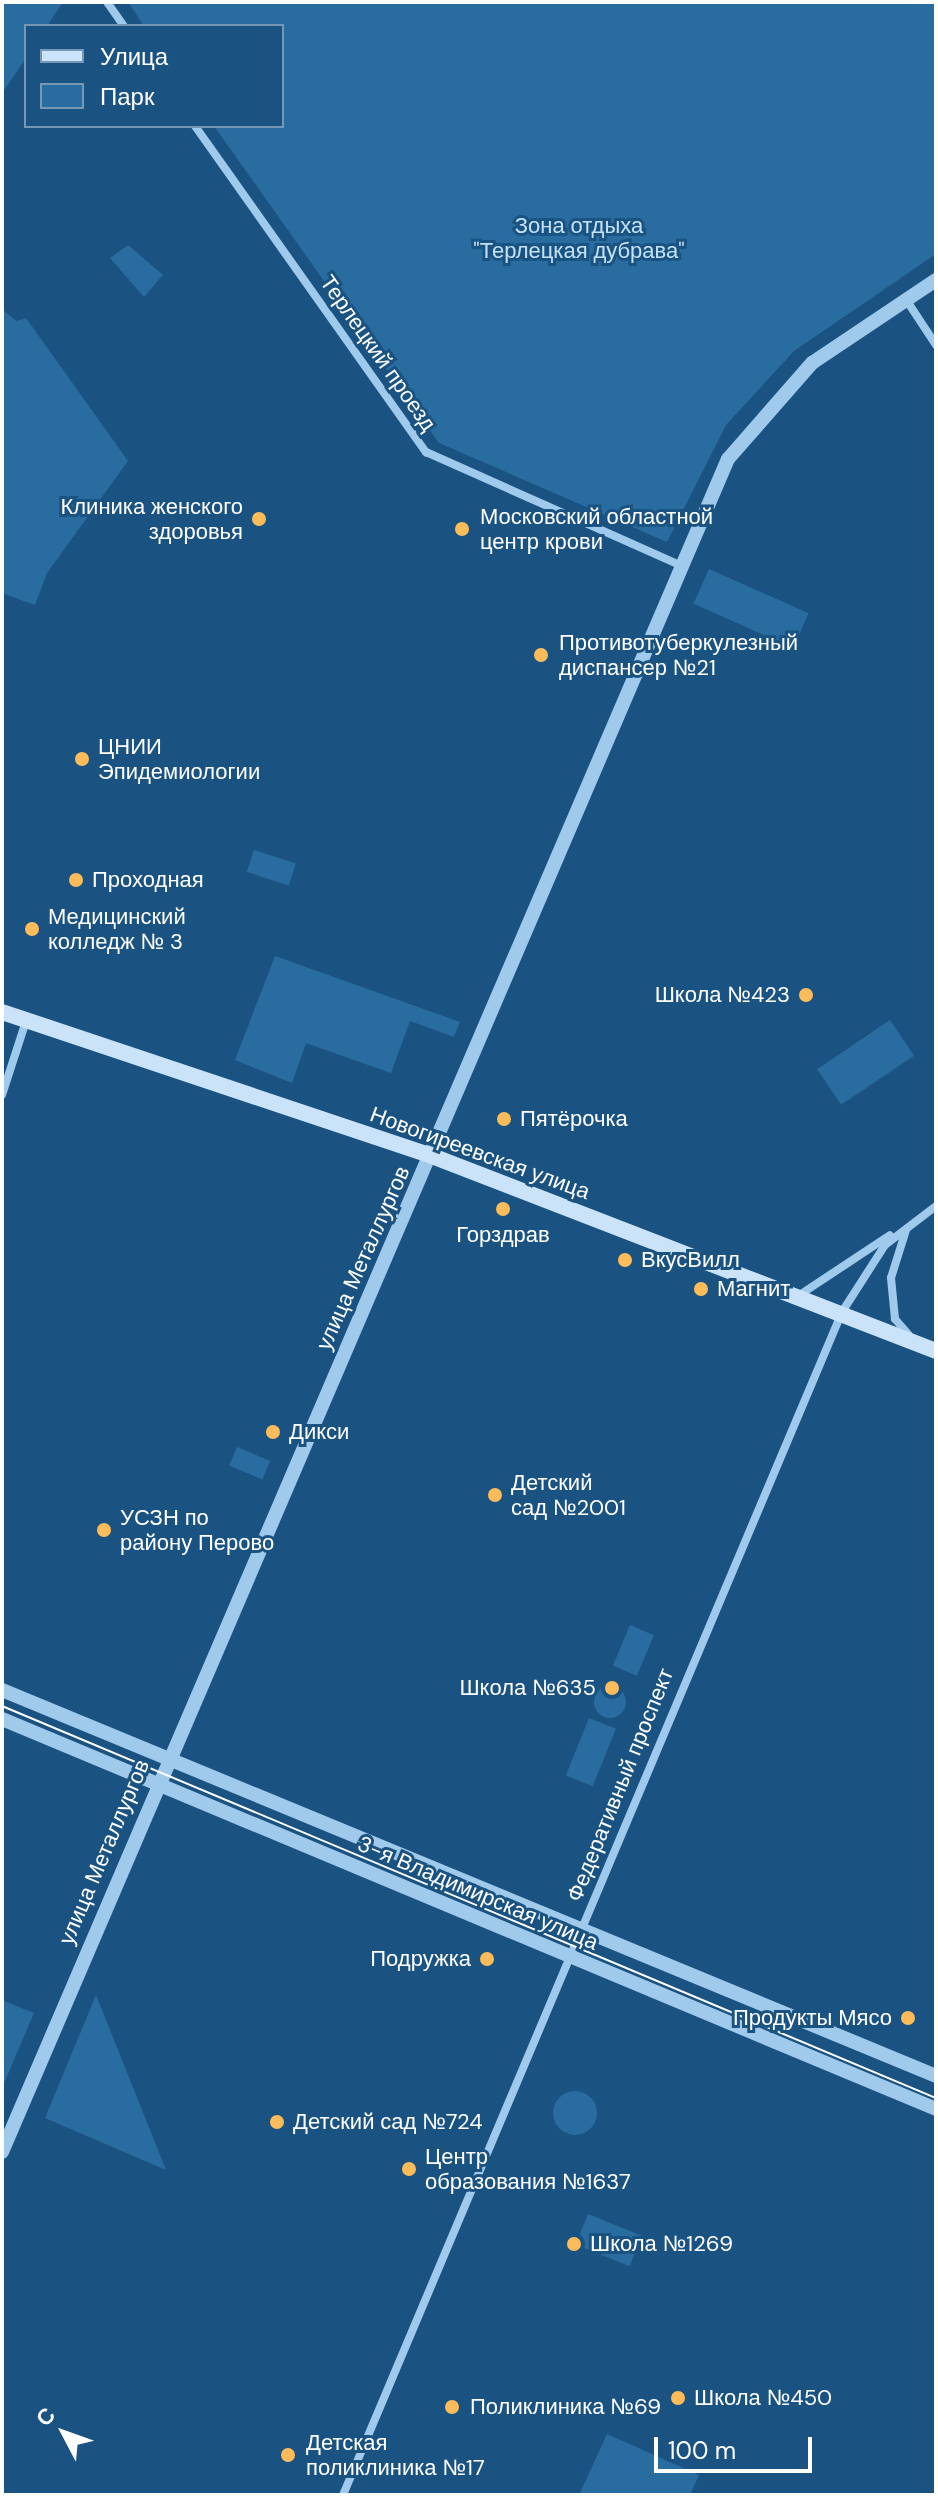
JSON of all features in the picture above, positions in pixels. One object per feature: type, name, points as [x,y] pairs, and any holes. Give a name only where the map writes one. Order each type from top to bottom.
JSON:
[{"type":"main road","name":"Новогиреевская улица","points":[[2,1012],[432,1156],[842,1312],[928,1348]]},
{"type":"street","points":[[107,2],[123,24]]},
{"type":"street","name":"Терлецкий проезд","points":[[196,128],[426,452],[680,565]]},
{"type":"street","name":"улица Металлургов","points":[[2,2152],[157,1782],[432,1156],[680,565],[728,459],[758,417],[829,348],[936,280]]},
{"type":"street","points":[[907,301],[936,345]]},
{"type":"street","points":[[2,1095],[26,1020]]},
{"type":"street","name":"Федеративный проспект","points":[[343,2495],[857,1278],[908,1225],[936,1206]]},
{"type":"street","points":[[798,1296],[908,1225]]},
{"type":"street","points":[[908,1225],[897,1248],[891,1298],[895,1319],[928,1348]]},
{"type":"street","name":"3-я Владимирская улица","points":[[2,1690],[582,1925],[936,2076]]},
{"type":"street","name":"3-я Владимирская улица","points":[[2,1719],[936,2109]]},
{"type":"green space","points":[[2,2],[63,2],[48,24],[24,24],[24,61],[2,93]]},
{"type":"green space","name":"Зона отдыха \"Терлецкая дубрава\"","points":[[128,2],[936,2],[936,254],[794,351],[726,425],[667,542],[439,443],[215,128],[284,128],[284,24],[143,24]]},
{"type":"green space","points":[[128,245],[163,275],[144,297],[110,258]]},
{"type":"green space","points":[[2,309],[16,321],[26,318],[128,461],[47,573],[35,605],[2,593]]},
{"type":"green space","points":[[709,569],[809,613],[793,648],[694,604]]},
{"type":"green space","points":[[254,850],[296,864],[289,885],[247,872]]},
{"type":"green space","points":[[275,956],[460,1022],[454,1037],[410,1021],[391,1073],[306,1043],[292,1083],[235,1060]]},
{"type":"green space","points":[[890,1020],[914,1056],[841,1105],[817,1069]]},
{"type":"green space","points":[[237,1447],[270,1461],[262,1479],[229,1465]]},
{"type":"green space","points":[[630,1625],[654,1635],[637,1676],[613,1666]]},
{"type":"green space","points":[[610,1686],[622,1690],[626,1702],[622,1714],[610,1718],[598,1714],[594,1702],[598,1690]]},
{"type":"green space","points":[[589,1718],[616,1729],[593,1786],[566,1775]]},
{"type":"green space","points":[[96,1995],[166,2170],[45,2118]]},
{"type":"green space","points":[[2,2000],[34,2013],[2,2088]]},
{"type":"green space","points":[[575,2091],[591,2097],[597,2113],[591,2129],[575,2135],[559,2129],[553,2113],[559,2097]]},
{"type":"green space","points":[[588,2214],[642,2236],[629,2266],[576,2245]]},
{"type":"green space","points":[[607,2434],[699,2475],[690,2495],[580,2493]]},
{"type":"tram line","points":[[2,1706],[936,2098]]},
{"type":"place","name":"Клиника женского здоровья","points":[[259,519]]},
{"type":"place","name":"Московский областной центр крови","points":[[462,529]]},
{"type":"place","name":"Противотуберкулезный диспансер №21","points":[[541,655]]},
{"type":"place","name":"ЦНИИ Эпидемиологии","points":[[82,759]]},
{"type":"place","name":"Проходная","points":[[76,880]]},
{"type":"place","name":"Медицинский колледж № 3","points":[[32,929]]},
{"type":"place","name":"Школа №423","points":[[806,995]]},
{"type":"place","name":"Пятёрочка","points":[[504,1119]]},
{"type":"place","name":"Горздрав","points":[[503,1209]]},
{"type":"place","name":"ВкусВилл","points":[[625,1260]]},
{"type":"place","name":"Магнит","points":[[701,1289]]},
{"type":"place","name":"Дикси","points":[[273,1432]]},
{"type":"place","name":"Детский сад №2001","points":[[495,1495]]},
{"type":"place","name":"УСЗН по району Перово","points":[[104,1530]]},
{"type":"place","name":"Школа №635","points":[[612,1688]]},
{"type":"place","name":"Подружка","points":[[487,1959]]},
{"type":"place","name":"Продукты Мясо","points":[[908,2018]]},
{"type":"place","name":"Детский сад №724","points":[[277,2122]]},
{"type":"place","name":"Центр образования №1637","points":[[409,2169]]},
{"type":"place","name":"Школа №1269","points":[[574,2244]]},
{"type":"place","name":"Школа №450","points":[[678,2398]]},
{"type":"place","name":"Поликлиника №69","points":[[452,2407]]},
{"type":"place","name":"Детская поликлиника №17","points":[[288,2455]]}]
